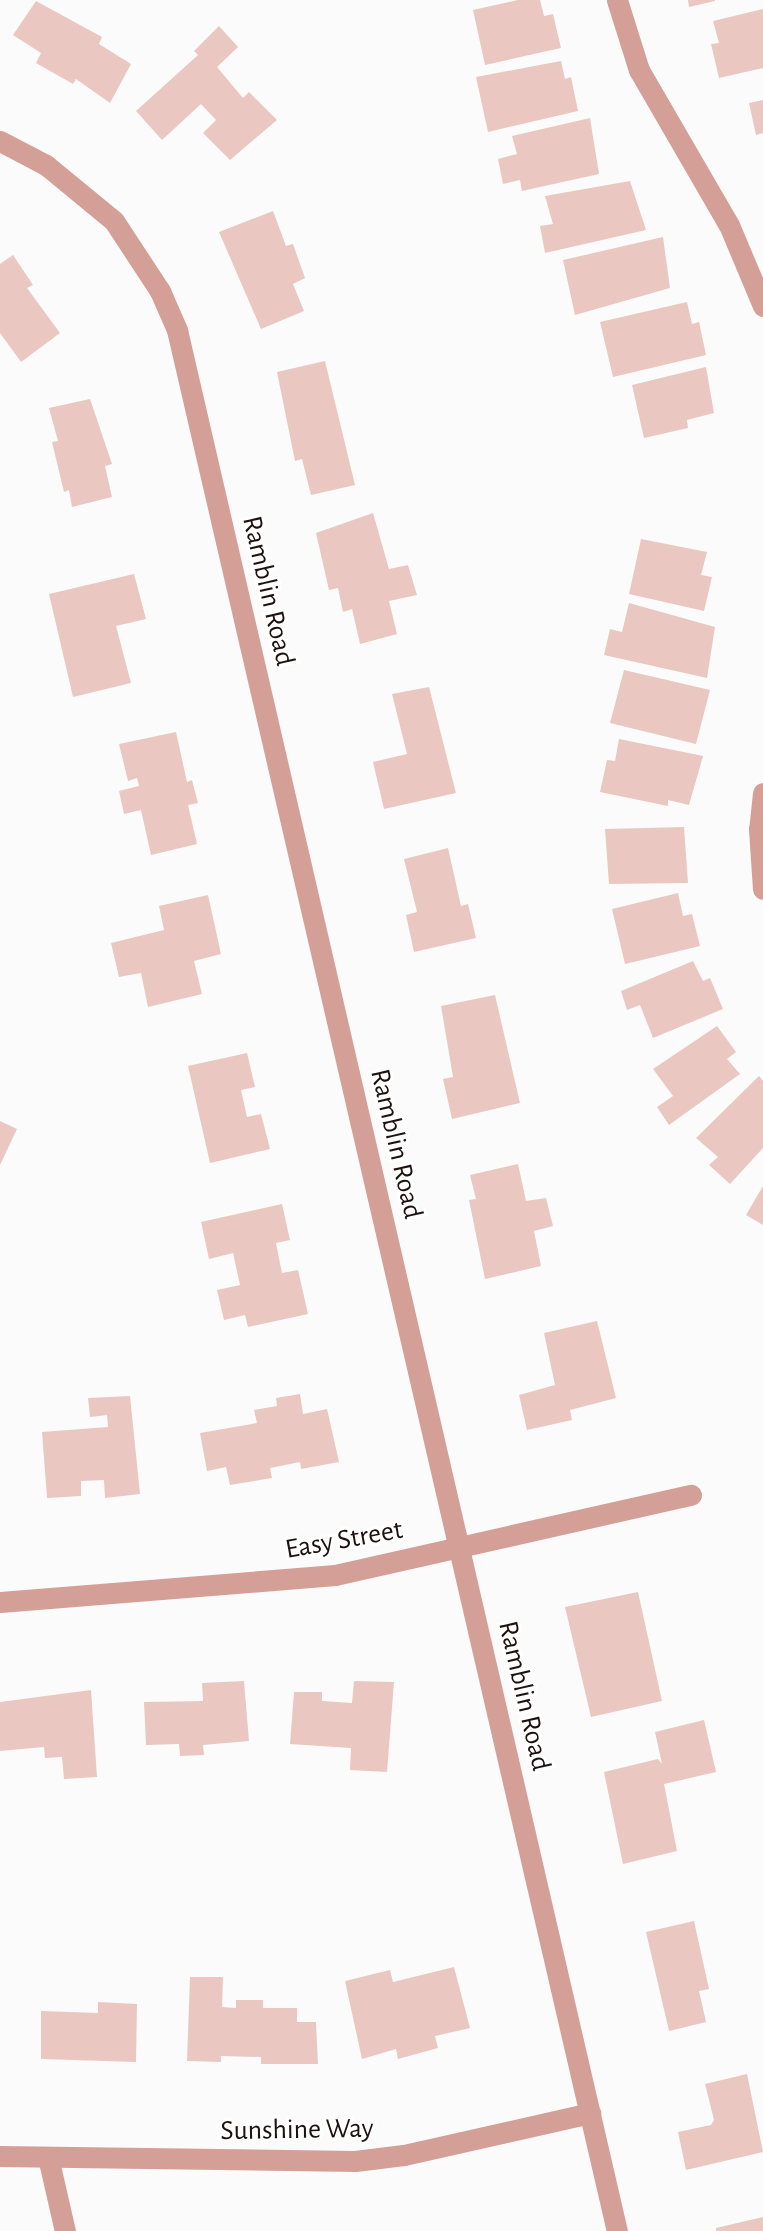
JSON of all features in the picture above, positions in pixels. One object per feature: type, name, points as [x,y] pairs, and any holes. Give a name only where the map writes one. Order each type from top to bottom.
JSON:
[{"type":"street","points":[[617,0],[639,70],[729,225],[763,306]]},
{"type":"street","name":"Ramblin Road","points":[[0,141],[46,164],[114,221],[160,291],[177,331],[461,1546],[617,2231]]},
{"type":"street","points":[[763,793],[759,852],[763,889]]},
{"type":"street","name":"Easy Street","points":[[0,1602],[335,1575],[691,1495]]},
{"type":"street","name":"Sunshine Way","points":[[0,2156],[355,2161],[404,2155],[590,2113]]},
{"type":"street","points":[[48,2157],[65,2231]]},
{"type":"building","points":[[518,0],[540,0],[544,16],[553,14],[561,48],[485,65],[473,10]]},
{"type":"building","points":[[688,0],[715,0],[715,1],[689,7]]},
{"type":"building","points":[[36,1],[102,37],[99,44],[131,64],[110,103],[76,79],[73,84],[36,63],[41,53],[13,35]]},
{"type":"building","points":[[763,9],[763,68],[719,78],[711,44],[719,43],[713,21]]},
{"type":"building","points":[[219,26],[238,47],[217,67],[243,98],[249,92],[277,120],[230,160],[203,133],[216,120],[201,104],[162,140],[136,111],[198,55],[194,51]]},
{"type":"building","points":[[561,61],[565,79],[571,77],[578,111],[488,132],[476,77]]},
{"type":"building","points":[[763,100],[763,133],[756,135],[749,103]]},
{"type":"building","points":[[590,118],[599,174],[522,191],[520,180],[503,184],[498,159],[517,154],[512,136]]},
{"type":"building","points":[[630,181],[646,230],[545,253],[540,226],[553,224],[545,196]]},
{"type":"building","points":[[273,211],[286,246],[293,244],[305,278],[293,284],[304,311],[261,329],[219,232]]},
{"type":"building","points":[[663,237],[670,288],[575,315],[563,260]]},
{"type":"building","points":[[13,255],[33,285],[27,288],[60,333],[21,362],[0,333],[0,264]]},
{"type":"building","points":[[687,302],[692,324],[699,322],[706,355],[613,377],[600,322]]},
{"type":"building","points":[[325,361],[355,485],[311,495],[302,459],[295,461],[277,372]]},
{"type":"building","points":[[706,367],[714,413],[687,420],[688,428],[644,438],[632,385]]},
{"type":"building","points":[[90,399],[112,464],[105,466],[112,497],[72,507],[69,490],[64,492],[52,442],[58,441],[49,408]]},
{"type":"building","points":[[373,513],[389,569],[408,565],[417,595],[389,601],[397,634],[360,644],[352,609],[343,612],[338,588],[329,590],[316,533]]},
{"type":"building","points":[[641,539],[707,552],[701,575],[712,577],[704,611],[629,594]]},
{"type":"building","points":[[134,574],[146,619],[116,626],[131,683],[73,697],[49,594]]},
{"type":"building","points":[[629,603],[715,627],[707,678],[604,655],[610,629],[622,632]]},
{"type":"building","points":[[624,670],[710,690],[696,744],[610,723]]},
{"type":"building","points":[[429,687],[456,793],[384,809],[373,762],[407,754],[392,694]]},
{"type":"building","points":[[176,732],[187,782],[192,780],[198,803],[188,805],[197,844],[151,855],[141,810],[124,814],[119,791],[139,786],[137,778],[128,781],[119,744]]},
{"type":"building","points":[[619,739],[703,756],[689,805],[668,800],[668,806],[600,792],[607,760],[615,761]]},
{"type":"building","points":[[684,827],[688,883],[609,884],[605,829]]},
{"type":"building","points":[[448,848],[461,906],[468,904],[476,938],[414,952],[406,915],[417,912],[404,859]]},
{"type":"building","points":[[678,893],[683,916],[692,914],[700,946],[625,964],[612,909]]},
{"type":"building","points":[[208,895],[221,954],[194,961],[202,994],[148,1007],[141,973],[119,977],[111,943],[164,930],[159,906]]},
{"type":"building","points":[[693,961],[703,981],[710,978],[723,1009],[653,1038],[640,1005],[627,1010],[621,991]]},
{"type":"building","points":[[495,995],[520,1103],[452,1119],[443,1079],[453,1077],[441,1006]]},
{"type":"building","points":[[717,1026],[736,1052],[727,1059],[740,1074],[669,1125],[657,1107],[673,1096],[653,1069]]},
{"type":"building","points":[[247,1053],[255,1087],[241,1090],[247,1117],[261,1114],[270,1149],[210,1163],[188,1066]]},
{"type":"building","points":[[759,1076],[763,1081],[763,1148],[730,1184],[709,1165],[718,1157],[696,1138]]},
{"type":"building","points":[[0,1121],[17,1129],[0,1165]]},
{"type":"building","points":[[518,1164],[526,1201],[546,1198],[553,1226],[534,1231],[541,1266],[485,1279],[469,1200],[476,1199],[470,1175]]},
{"type":"building","points":[[763,1186],[763,1225],[746,1215]]},
{"type":"building","points":[[282,1204],[290,1240],[276,1243],[282,1273],[298,1270],[308,1314],[248,1327],[245,1315],[224,1320],[217,1290],[240,1285],[233,1253],[209,1259],[201,1222]]},
{"type":"building","points":[[597,1321],[616,1398],[570,1410],[572,1420],[527,1430],[519,1395],[555,1385],[544,1333]]},
{"type":"building","points":[[300,1394],[303,1414],[327,1409],[339,1462],[301,1469],[300,1462],[270,1468],[272,1478],[230,1485],[226,1467],[207,1471],[200,1433],[257,1423],[254,1410],[277,1406],[276,1398]]},
{"type":"building","points":[[130,1396],[140,1494],[105,1498],[104,1480],[81,1481],[81,1496],[47,1498],[42,1432],[108,1427],[107,1415],[90,1417],[88,1398]]},
{"type":"building","points":[[638,1592],[662,1701],[591,1717],[565,1607]]},
{"type":"building","points":[[244,1681],[249,1741],[203,1745],[204,1755],[180,1756],[179,1744],[146,1745],[144,1702],[203,1701],[202,1683]]},
{"type":"building","points":[[354,1681],[394,1682],[387,1772],[350,1770],[351,1748],[290,1744],[294,1692],[322,1692],[322,1701],[352,1703]]},
{"type":"building","points":[[91,1690],[97,1777],[64,1779],[62,1757],[45,1758],[44,1747],[0,1751],[0,1702]]},
{"type":"building","points":[[704,1720],[716,1772],[664,1784],[677,1851],[623,1864],[604,1772],[658,1759],[662,1764],[655,1732]]},
{"type":"building","points":[[694,1921],[709,1989],[699,1991],[706,2022],[669,2031],[646,1932]]},
{"type":"building","points":[[454,1967],[470,2028],[435,2036],[438,2048],[398,2059],[396,2049],[362,2059],[345,1981],[390,1970],[393,1982]]},
{"type":"building","points":[[190,1977],[223,1977],[222,2007],[236,2008],[236,2000],[263,2000],[263,2008],[297,2008],[297,2022],[316,2022],[318,2064],[261,2064],[261,2057],[221,2056],[221,2062],[187,2061]]},
{"type":"building","points":[[98,2002],[137,2004],[136,2062],[41,2059],[41,2011],[98,2013]]},
{"type":"building","points":[[747,2074],[763,2152],[686,2170],[678,2132],[711,2125],[714,2120],[705,2084]]},
{"type":"building","points":[[763,2217],[763,2231],[716,2231],[716,2228]]}]
